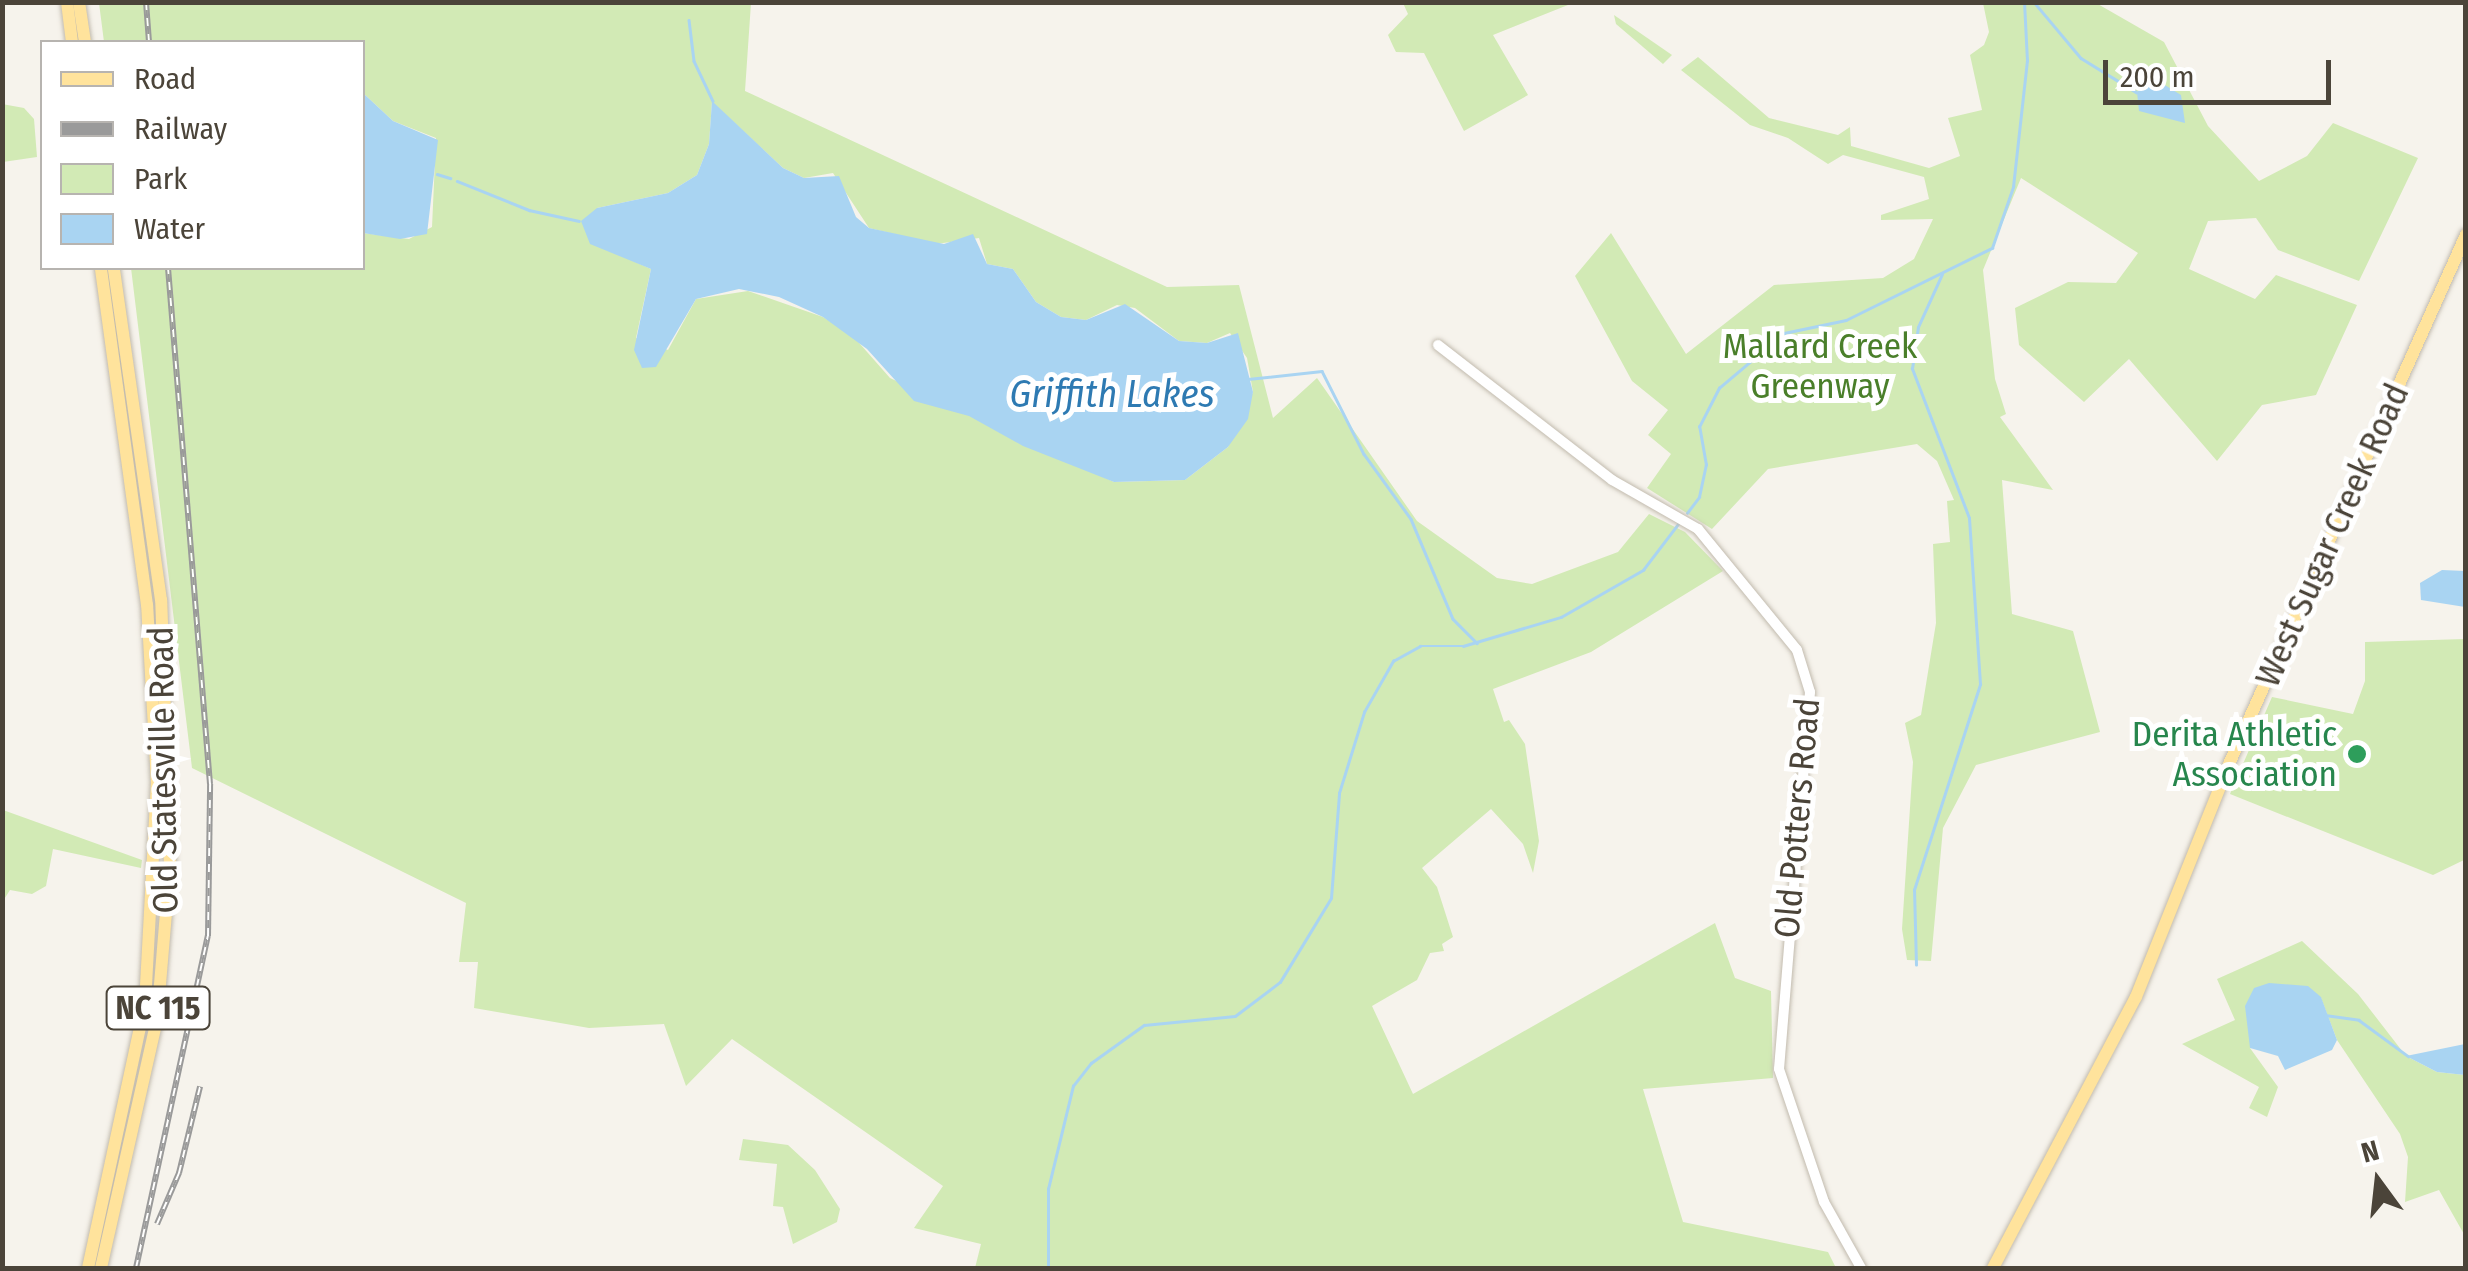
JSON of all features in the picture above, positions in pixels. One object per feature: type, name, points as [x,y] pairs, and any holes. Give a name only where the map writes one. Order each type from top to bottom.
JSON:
[{"type":"main road","points":[[67,2],[72,40]]},
{"type":"main road","points":[[80,2],[85,40]]},
{"type":"main road","name":"West Sugar Creek Road","points":[[1993,1268],[2136,997],[2230,764],[2466,235]]},
{"type":"main road","name":"Old Statesville Road","points":[[88,1268],[146,1004],[158,782],[147,605],[101,270]]},
{"type":"main road","name":"Old Statesville Road","points":[[101,1268],[157,1020],[170,865],[161,600],[114,270]]},
{"type":"street","name":"Old Potters Road","points":[[1438,345],[1612,480],[1698,529],[1797,650],[1810,692],[1779,1069],[1824,1202],[1861,1268]]},
{"type":"green space","points":[[99,3],[751,3],[745,91],[1167,287],[1239,285],[1273,418],[1317,378],[1417,521],[1497,578],[1532,584],[1618,552],[1649,514],[1685,532],[1723,571],[1591,652],[1493,689],[1504,722],[1509,720],[1525,744],[1539,841],[1533,873],[1523,844],[1491,809],[1422,868],[1437,887],[1453,937],[1442,944],[1444,951],[1430,953],[1417,980],[1372,1006],[1413,1094],[1715,923],[1735,978],[1771,991],[1773,1078],[1643,1089],[1683,1222],[1828,1252],[1836,1268],[975,1268],[981,1244],[914,1228],[943,1186],[732,1039],[686,1086],[664,1024],[589,1028],[474,1008],[478,962],[459,962],[466,903],[192,768],[131,270],[365,270],[365,233],[409,239],[432,227],[436,138],[393,121],[365,95],[365,40],[104,40]],"holes":[[[712,102],[783,168],[804,178],[833,173],[869,228],[936,244],[979,238],[987,264],[1013,269],[1036,302],[1061,317],[1086,320],[1117,305],[1135,308],[1179,341],[1207,343],[1230,333],[1247,358],[1253,392],[1228,447],[1185,480],[1114,482],[890,378],[853,336],[823,317],[748,291],[696,299],[668,350],[636,338],[651,269],[622,256],[597,208],[668,193],[697,175],[709,144]]]},
{"type":"green space","points":[[1403,3],[1573,3],[1493,35],[1528,95],[1464,131],[1424,53],[1396,52],[1393,46],[1388,35],[1408,14]]},
{"type":"green space","name":"Mallard Creek Greenway","points":[[1983,3],[2096,3],[2164,42],[2208,126],[2259,181],[2307,156],[2333,123],[2418,158],[2359,281],[2278,250],[2256,218],[2208,221],[2189,269],[2255,299],[2276,275],[2357,305],[2316,395],[2262,405],[2217,461],[2129,359],[2084,402],[2019,345],[2015,308],[2068,282],[2116,283],[2138,253],[2021,178],[1983,270],[1995,379],[2006,414],[2000,417],[2053,490],[2002,480],[2012,614],[2073,631],[2100,732],[1976,765],[1943,828],[1931,961],[1907,960],[1902,929],[1913,762],[1905,723],[1921,715],[1936,623],[1933,544],[1950,542],[1947,501],[1954,500],[1937,461],[1917,444],[1768,469],[1712,529],[1647,488],[1671,454],[1648,435],[1668,410],[1632,381],[1575,276],[1611,233],[1686,354],[1774,285],[1883,278],[1914,259],[1933,219],[1881,220],[1881,215],[1929,199],[1924,177],[1843,155],[1828,164],[1788,138],[1750,125],[1681,70],[1698,57],[1769,118],[1838,135],[1850,127],[1851,146],[1929,168],[1960,156],[1948,118],[1982,110],[1970,55],[1984,45],[1989,32]]},
{"type":"green space","points":[[1614,15],[1672,55],[1663,64],[1616,24]]},
{"type":"green space","points":[[2,104],[24,108],[34,119],[37,157],[3,162]]},
{"type":"green space","name":"Derita Athletic Association","points":[[2465,639],[2464,860],[2433,875],[2230,794],[2272,697],[2353,714],[2365,681],[2365,642]]},
{"type":"green space","points":[[3,810],[142,860],[141,868],[53,849],[46,886],[32,894],[10,890],[3,901]]},
{"type":"green space","points":[[2302,941],[2358,994],[2406,1056],[2437,1072],[2465,1075],[2465,1236],[2439,1190],[2405,1202],[2408,1157],[2400,1134],[2337,1040],[2321,998],[2250,1048],[2278,1087],[2267,1117],[2249,1108],[2259,1087],[2182,1044],[2235,1020],[2217,979]]},
{"type":"green space","points":[[743,1139],[788,1145],[815,1170],[840,1209],[837,1222],[793,1244],[783,1207],[773,1206],[777,1164],[739,1160]]},
{"type":"water","points":[[2155,79],[2181,95],[2185,123],[2139,111],[2137,92]]},
{"type":"water","points":[[365,95],[393,121],[438,140],[427,234],[400,239],[365,233]]},
{"type":"water","name":"Griffith Lakes","points":[[712,101],[783,168],[804,178],[839,176],[856,217],[869,228],[944,244],[973,234],[987,264],[1013,269],[1036,302],[1061,317],[1086,320],[1125,304],[1179,341],[1207,343],[1238,333],[1253,392],[1248,419],[1228,447],[1185,480],[1114,482],[1023,446],[969,416],[914,401],[867,349],[823,317],[779,297],[739,289],[696,299],[656,367],[642,368],[634,350],[651,269],[590,244],[581,221],[597,208],[668,193],[697,175],[709,144]]},
{"type":"water","points":[[2442,570],[2465,571],[2465,607],[2421,600],[2420,583]]},
{"type":"water","points":[[2269,983],[2308,986],[2321,997],[2337,1040],[2332,1050],[2285,1070],[2278,1056],[2250,1048],[2245,1006],[2254,988]]},
{"type":"water","points":[[2465,1044],[2465,1075],[2437,1072],[2406,1056]]},
{"type":"waterway","points":[[1687,513],[1699,497],[1706,465],[1699,427],[1719,388],[1784,333],[1846,320],[1992,248],[2013,187],[2027,61],[2024,2]]},
{"type":"waterway","points":[[2034,2],[2081,58],[2136,92]]},
{"type":"waterway","points":[[689,20],[694,61],[713,101]]},
{"type":"waterway","points":[[437,174],[450,178]]},
{"type":"waterway","points":[[457,181],[529,210],[579,221]]},
{"type":"waterway","points":[[1916,965],[1914,890],[1980,684],[1969,518],[1912,369],[1918,327],[1942,274]]},
{"type":"waterway","points":[[1248,379],[1322,371],[1364,454],[1411,519],[1453,619],[1477,643]]},
{"type":"waterway","points":[[1048,1268],[1048,1189],[1073,1086],[1091,1063],[1144,1025],[1235,1016],[1280,982],[1331,898],[1339,793],[1364,712],[1393,661],[1420,646],[1463,646],[1561,617],[1643,570],[1678,524]]},
{"type":"waterway","points":[[2325,1015],[2359,1020],[2408,1056]]},
{"type":"railway","points":[[146,2],[149,40]]},
{"type":"railway","points":[[136,1268],[208,936],[210,784],[168,270]]},
{"type":"railway","points":[[157,1224],[179,1173],[200,1087]]},
{"type":"place","name":"Derita Athletic Association","points":[[2357,754]]}]
